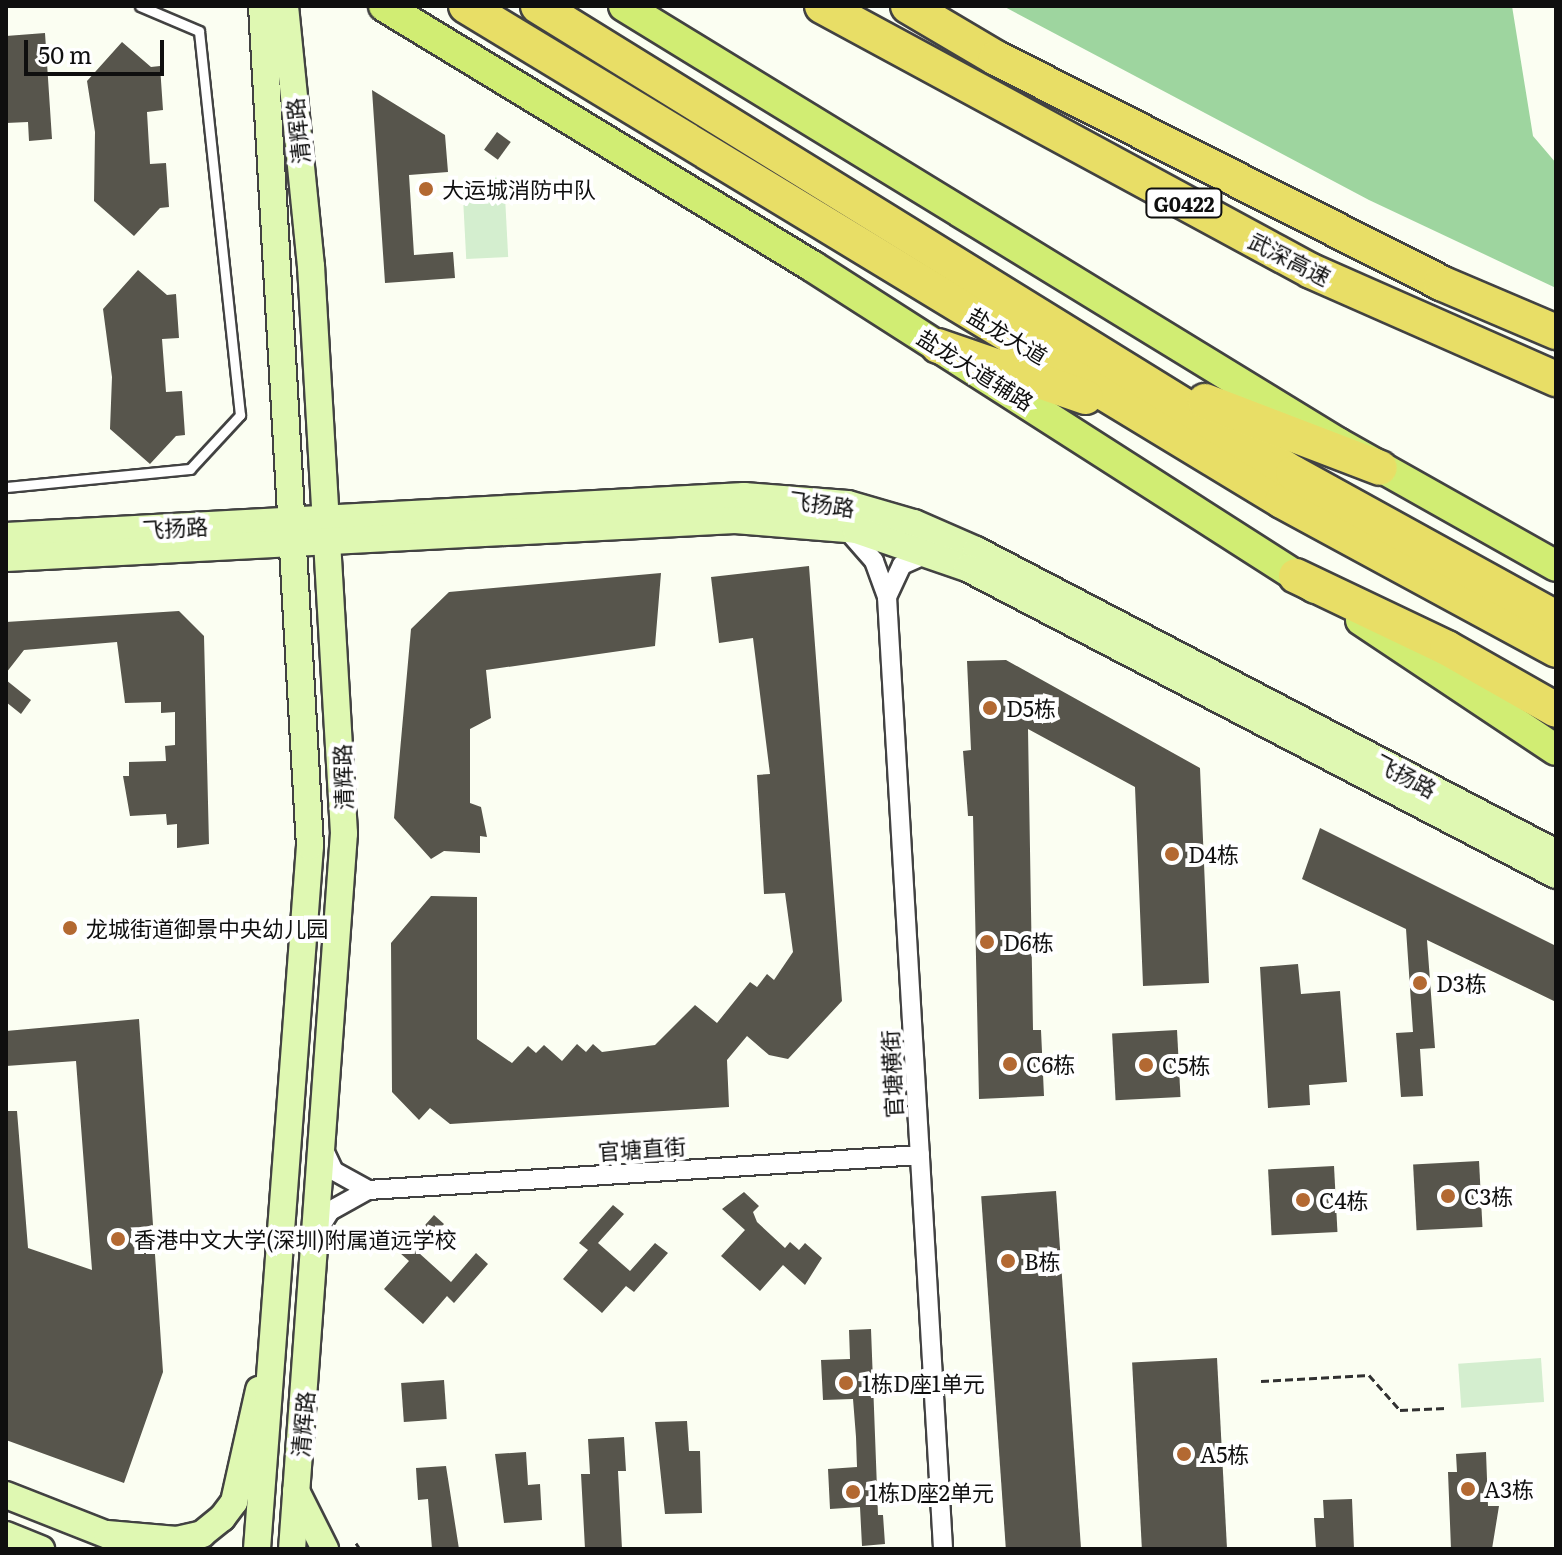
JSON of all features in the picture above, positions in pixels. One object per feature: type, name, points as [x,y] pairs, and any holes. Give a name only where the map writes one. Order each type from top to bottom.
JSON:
[{"type":"highway","name":"盐龙大道","points":[[466,6],[1386,561],[1556,650]]},
{"type":"highway","name":"盐龙大道","points":[[538,6],[1124,370],[1373,519],[1556,618]]},
{"type":"highway","name":"武深高速","points":[[822,6],[1311,271],[1556,379]]},
{"type":"highway","name":"武深高速","points":[[908,6],[1010,66],[1441,283],[1556,332]]},
{"type":"highway","points":[[938,346],[1148,419]]},
{"type":"highway","points":[[1124,370],[1380,468]]},
{"type":"highway","points":[[1296,576],[1447,648],[1556,710]]},
{"type":"main road","name":"盐龙大道辅路","points":[[384,6],[938,346],[1296,576],[1556,750]]},
{"type":"main road","points":[[624,6],[1380,468],[1556,566]]},
{"type":"street","name":"清辉路","points":[[257,1549],[310,846],[296,532],[262,6]]},
{"type":"street","name":"清辉路","points":[[285,6],[311,266],[344,833],[324,1150],[292,1549]]},
{"type":"street","name":"飞扬路","points":[[6,558],[744,496],[814,499],[879,512],[976,550],[1556,853]]},
{"type":"street","name":"飞扬路","points":[[327,530],[735,520],[846,528],[931,552],[1556,875]]},
{"type":"street","name":"官塘横街","points":[[846,528],[874,561],[887,597],[943,1549]]},
{"type":"street","name":"飞扬路","points":[[6,536],[296,532]]},
{"type":"street","points":[[887,597],[902,565],[931,552]]},
{"type":"street","points":[[324,1150],[334,1171],[368,1190]]},
{"type":"street","name":"官塘直街","points":[[317,1232],[330,1211],[368,1190],[920,1155]]},
{"type":"street","points":[[107,1534],[177,1540],[202,1534],[222,1518],[234,1502],[251,1407],[272,1361]]},
{"type":"street","points":[[296,1491],[325,1549]]},
{"type":"street","points":[[6,1495],[145,1549]]},
{"type":"street","points":[[6,1535],[41,1549]]},
{"type":"lane","points":[[6,487],[190,469],[240,415],[199,31],[140,6]]},
{"type":"path","points":[[1261,1381],[1369,1375],[1400,1410],[1446,1408]]},
{"type":"path","points":[[356,1543],[360,1549]]},
{"type":"green space","points":[[1003,6],[1512,6],[1533,136],[1556,163],[1556,288],[1369,200]]},
{"type":"green space","points":[[504,177],[508,257],[466,259],[462,179]]},
{"type":"green space","points":[[1541,1358],[1544,1402],[1461,1408],[1458,1364]]},
{"type":"building","points":[[45,33],[52,139],[29,141],[28,122],[6,123],[6,36]]},
{"type":"building","points":[[122,42],[151,67],[160,66],[163,110],[147,112],[150,164],[166,163],[169,207],[160,208],[134,236],[94,201],[95,132],[87,81]]},
{"type":"building","points":[[372,90],[445,135],[448,172],[409,175],[414,255],[453,252],[455,278],[385,283]]},
{"type":"building","points":[[497,132],[511,142],[498,160],[484,150]]},
{"type":"building","points":[[138,270],[167,295],[176,294],[179,338],[162,339],[166,392],[182,391],[185,435],[176,436],[150,464],[110,429],[112,377],[103,309]]},
{"type":"building","points":[[809,566],[842,1001],[788,1059],[769,1055],[747,1036],[727,1060],[729,1107],[450,1124],[430,1108],[419,1120],[392,1092],[391,943],[431,896],[477,897],[477,1039],[512,1063],[528,1046],[536,1053],[544,1045],[562,1061],[577,1044],[586,1052],[593,1044],[602,1052],[655,1045],[695,1005],[717,1023],[750,982],[757,987],[767,974],[774,980],[793,952],[785,893],[764,894],[757,775],[770,774],[753,638],[719,643],[711,577]]},
{"type":"building","points":[[661,573],[655,646],[486,670],[491,718],[470,729],[470,803],[481,807],[487,837],[480,836],[480,853],[444,851],[431,859],[394,818],[411,629],[449,592]]},
{"type":"building","points":[[179,611],[204,636],[209,844],[177,848],[177,824],[167,825],[166,814],[130,816],[123,776],[129,776],[129,762],[166,761],[165,746],[175,745],[175,712],[161,713],[161,702],[125,703],[117,642],[24,650],[6,673],[6,622]]},
{"type":"building","points":[[1006,660],[1200,768],[1209,983],[1143,986],[1135,787],[1028,729],[1033,1030],[1041,1030],[1044,1096],[979,1099],[973,816],[968,816],[963,751],[971,750],[967,661]]},
{"type":"building","points":[[6,680],[31,700],[21,714],[6,702]]},
{"type":"building","points":[[1320,828],[1556,946],[1556,1002],[1427,940],[1435,1048],[1420,1049],[1423,1096],[1401,1097],[1396,1033],[1413,1032],[1406,929],[1302,879]]},
{"type":"building","points":[[1298,964],[1301,994],[1340,991],[1347,1082],[1309,1085],[1310,1105],[1268,1108],[1260,967]]},
{"type":"building","points":[[139,1019],[163,1372],[124,1483],[6,1440],[6,1111],[17,1111],[28,1248],[92,1270],[76,1061],[6,1066],[6,1031]]},
{"type":"building","name":"C5栋","points":[[1177,1030],[1181,1097],[1116,1100],[1112,1033]]},
{"type":"building","name":"C3栋","points":[[1479,1161],[1482,1227],[1417,1230],[1413,1164]]},
{"type":"building","name":"C4栋","points":[[1334,1166],[1337,1232],[1272,1235],[1268,1169]]},
{"type":"building","points":[[1056,1191],[1081,1549],[1006,1549],[981,1196]]},
{"type":"building","points":[[744,1192],[759,1206],[753,1212],[757,1222],[785,1248],[790,1242],[799,1250],[805,1243],[822,1258],[805,1285],[783,1265],[760,1291],[721,1256],[745,1230],[722,1209]]},
{"type":"building","points":[[613,1205],[624,1214],[598,1243],[630,1271],[655,1243],[668,1253],[634,1292],[626,1286],[602,1313],[563,1279],[588,1250],[579,1243]]},
{"type":"building","points":[[434,1215],[444,1224],[419,1253],[451,1282],[476,1253],[488,1264],[454,1303],[447,1296],[423,1324],[384,1289],[409,1261],[400,1253]]},
{"type":"building","points":[[871,1329],[878,1515],[883,1515],[885,1544],[862,1546],[860,1507],[830,1509],[828,1469],[857,1467],[856,1437],[853,1399],[823,1400],[821,1360],[850,1359],[849,1330]]},
{"type":"building","points":[[1217,1358],[1227,1549],[1142,1549],[1132,1362]]},
{"type":"building","points":[[444,1380],[447,1419],[404,1422],[401,1383]]},
{"type":"building","points":[[687,1421],[689,1451],[700,1451],[702,1513],[665,1514],[655,1422]]},
{"type":"building","points":[[624,1437],[626,1471],[618,1471],[622,1549],[585,1549],[581,1474],[590,1474],[588,1439]]},
{"type":"building","points":[[526,1452],[528,1485],[540,1484],[542,1520],[504,1523],[495,1454]]},
{"type":"building","name":"A3栋","points":[[1486,1452],[1488,1506],[1499,1506],[1492,1549],[1451,1549],[1448,1472],[1457,1472],[1456,1454]]},
{"type":"building","points":[[446,1466],[459,1549],[432,1549],[428,1499],[418,1500],[416,1468]]},
{"type":"building","points":[[1352,1499],[1354,1549],[1316,1549],[1314,1518],[1324,1518],[1323,1500]]},
{"type":"place","name":"大运城消防中队","points":[[426,189]]},
{"type":"place","name":"D5栋","points":[[990,708]]},
{"type":"place","name":"D4栋","points":[[1172,854]]},
{"type":"place","name":"龙城街道御景中央幼儿园","points":[[70,928]]},
{"type":"place","name":"D6栋","points":[[987,942]]},
{"type":"place","name":"D3栋","points":[[1420,983]]},
{"type":"place","name":"C6栋","points":[[1010,1064]]},
{"type":"place","name":"C5栋","points":[[1146,1065]]},
{"type":"place","name":"C3栋","points":[[1448,1196]]},
{"type":"place","name":"C4栋","points":[[1303,1200]]},
{"type":"place","name":"香港中文大学(深圳)附属道远学校","points":[[118,1239]]},
{"type":"place","name":"B栋","points":[[1008,1261]]},
{"type":"place","name":"1栋D座1单元","points":[[846,1383]]},
{"type":"place","name":"A5栋","points":[[1184,1454]]},
{"type":"place","name":"A3栋","points":[[1468,1489]]},
{"type":"place","name":"1栋D座2单元","points":[[853,1492]]}]
